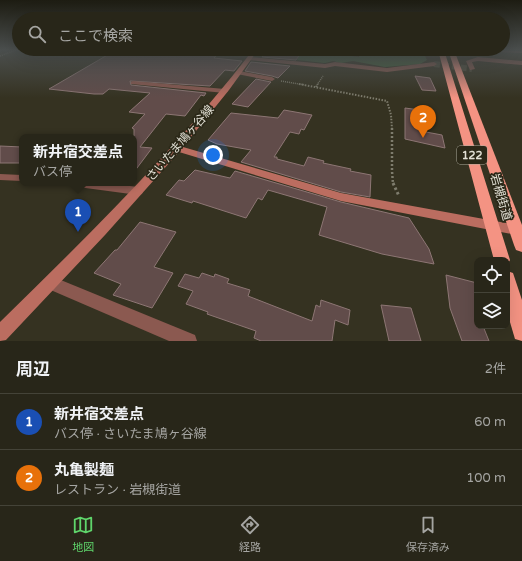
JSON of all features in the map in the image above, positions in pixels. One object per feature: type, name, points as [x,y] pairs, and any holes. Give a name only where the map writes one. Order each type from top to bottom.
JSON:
[{"type":"highway","name":"岩槻街道","points":[[446,66],[501,257]]},
{"type":"highway","name":"岩槻街道","points":[[457,66],[519,230],[522,245]]},
{"type":"highway","points":[[510,290],[522,332]]},
{"type":"main road","name":"さいたま鳩ヶ谷線","points":[[0,334],[51,283],[138,191],[177,148],[245,66]]},
{"type":"main road","points":[[177,148],[311,189],[358,200],[519,230]]},
{"type":"street","points":[[352,66],[387,70],[419,66]]},
{"type":"street","points":[[239,73],[272,79]]},
{"type":"street","points":[[133,83],[225,91]]},
{"type":"street","points":[[0,177],[19,178]]},
{"type":"street","points":[[100,186],[138,191]]},
{"type":"street","points":[[51,283],[189,341]]},
{"type":"path","points":[[272,79],[387,101],[389,104],[390,115],[393,184],[406,209]]},
{"type":"green space","points":[[379,66],[398,66],[385,67]]},
{"type":"building","points":[[89,66],[238,66],[234,71],[225,70],[210,86],[130,81],[131,85],[206,93],[204,96],[201,95],[185,116],[166,114],[140,147],[152,148],[137,168],[137,134],[134,134],[134,129],[132,128],[145,114],[129,112],[150,93],[109,89],[103,94],[94,94],[49,89]]},
{"type":"building","points":[[248,66],[290,66],[278,78],[245,71]]},
{"type":"building","points":[[415,76],[430,78],[436,91],[422,90]]},
{"type":"building","points":[[256,79],[271,82],[248,107],[232,104]]},
{"type":"building","points":[[405,108],[420,110],[426,132],[442,135],[445,148],[405,139]]},
{"type":"building","points":[[284,110],[312,115],[304,130],[301,129],[299,134],[290,132],[274,157],[304,166],[308,157],[324,161],[323,163],[351,169],[350,171],[371,175],[370,197],[341,192],[241,162],[251,150],[217,144],[208,140],[231,113],[278,118]]},
{"type":"building","points":[[0,146],[19,147],[19,163],[0,163]]},
{"type":"building","points":[[195,170],[230,178],[235,171],[341,202],[409,218],[429,249],[434,264],[382,254],[319,235],[327,207],[268,190],[262,200],[258,198],[246,218],[193,201],[192,203],[166,195],[179,180],[184,181]]},
{"type":"building","points":[[140,222],[176,232],[154,267],[173,273],[152,308],[113,295],[121,284],[94,273],[115,250],[117,250]]},
{"type":"building","points":[[202,273],[214,277],[215,274],[229,279],[227,283],[250,290],[248,296],[312,321],[316,305],[320,307],[321,300],[350,310],[348,325],[335,320],[332,341],[261,341],[254,338],[256,331],[207,314],[208,312],[186,304],[193,291],[178,286],[185,274],[199,278]]},
{"type":"building","points":[[446,275],[474,282],[474,329],[484,329],[489,341],[462,341],[450,308]]},
{"type":"building","points":[[381,305],[411,308],[421,341],[389,341]]},
{"type":"tunnel","points":[[449,66],[472,69]]},
{"type":"place","name":"丸亀製麺","points":[[423,138]]},
{"type":"place","name":"新井宿交差点","points":[[78,232]]}]
